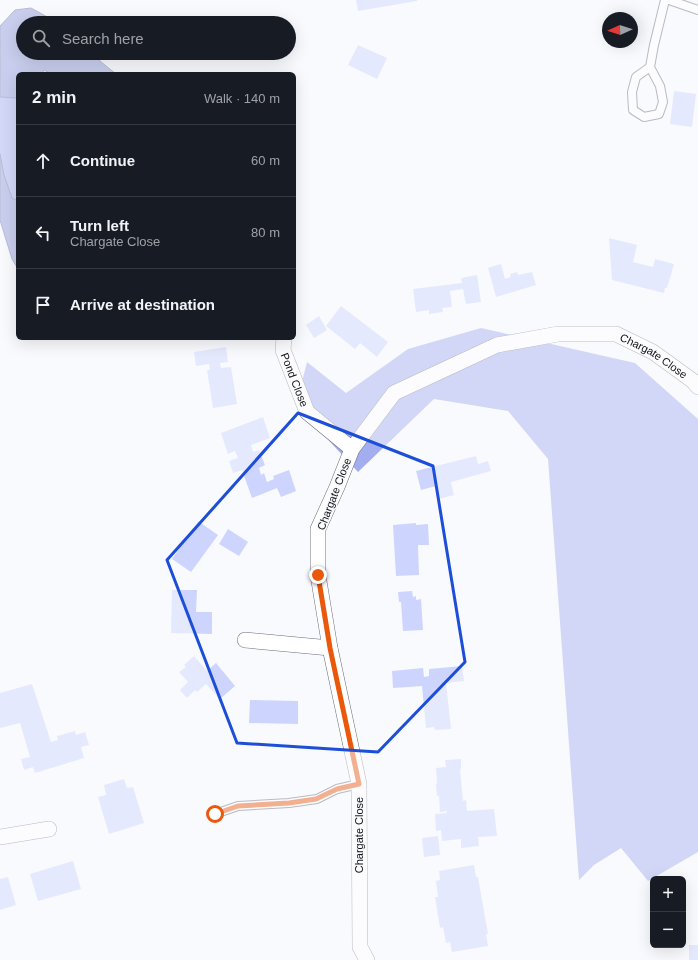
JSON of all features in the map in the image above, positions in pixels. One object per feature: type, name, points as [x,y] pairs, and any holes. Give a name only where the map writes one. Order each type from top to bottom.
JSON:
[{"type":"street","name":"Chargate Close","points":[[366,960],[360,947],[359,784],[330,648],[318,575],[318,528],[337,487],[352,449],[394,393],[496,345],[558,334],[616,334],[653,352],[698,387]]},
{"type":"street","name":"Pond Close","points":[[284,340],[283,350],[307,412],[352,449]]},
{"type":"street","points":[[245,640],[330,648]]},
{"type":"street","points":[[0,837],[49,828]]},
{"type":"lane","points":[[650,67],[636,77],[632,92],[634,110],[644,117],[659,114],[663,102],[660,86],[650,67],[665,0]]},
{"type":"lane","points":[[669,0],[698,10]]},
{"type":"lane","points":[[215,814],[238,806],[289,803],[316,799],[337,789],[359,784]]},
{"type":"highlighted area","points":[[298,413],[433,466],[465,662],[378,752],[237,743],[167,560]]},
{"type":"shaded area","points":[[31,8],[45,16],[16,16],[16,60],[99,60],[114,72],[48,72],[44,70],[43,72],[16,72],[16,98],[0,97],[0,26],[15,10]]},
{"type":"shaded area","points":[[0,97],[16,98],[16,200],[12,198],[4,175],[0,154]]},
{"type":"shaded area","points":[[0,154],[4,175],[12,198],[16,200],[16,266],[12,259],[0,220]]},
{"type":"shaded area","points":[[481,328],[635,363],[698,419],[698,852],[657,876],[650,876],[650,880],[648,881],[621,848],[594,865],[579,880],[548,459],[508,411],[434,399],[358,472],[296,405],[307,362],[346,393],[408,349]]},
{"type":"building","points":[[356,0],[417,0],[417,1],[358,11]]},
{"type":"building","points":[[358,45],[387,58],[377,79],[348,65]]},
{"type":"building","points":[[674,91],[696,94],[692,127],[670,124]]},
{"type":"building","points":[[609,238],[637,245],[633,262],[653,267],[655,259],[674,264],[667,288],[665,288],[664,293],[612,280]]},
{"type":"building","points":[[501,264],[505,279],[511,277],[510,274],[517,272],[518,275],[532,272],[536,285],[496,297],[488,268]]},
{"type":"building","points":[[477,275],[481,302],[466,304],[463,289],[450,291],[452,307],[442,308],[443,312],[429,314],[429,310],[416,312],[413,289],[462,283],[461,278]]},
{"type":"building","points":[[341,306],[388,342],[377,357],[360,343],[355,349],[326,326]]},
{"type":"building","points":[[319,316],[327,330],[314,338],[306,325]]},
{"type":"building","points":[[226,347],[228,362],[220,363],[221,368],[231,367],[237,404],[213,408],[207,370],[210,370],[209,364],[196,366],[194,352]]},
{"type":"building","points":[[263,417],[270,438],[251,445],[253,452],[259,450],[265,465],[259,468],[261,475],[264,473],[267,482],[274,479],[273,476],[289,470],[296,491],[281,497],[277,488],[252,498],[242,470],[233,473],[229,461],[238,458],[235,451],[228,454],[221,433]]},
{"type":"building","points":[[476,456],[478,464],[488,461],[491,471],[451,482],[454,495],[439,499],[436,486],[421,490],[416,471]]},
{"type":"building","points":[[198,521],[218,535],[191,572],[172,559]]},
{"type":"building","points":[[416,523],[416,525],[428,524],[429,545],[418,545],[419,575],[396,576],[393,525]]},
{"type":"building","points":[[228,529],[248,542],[239,556],[219,544]]},
{"type":"building","points":[[172,590],[197,590],[196,612],[212,612],[212,634],[171,633]]},
{"type":"building","points":[[412,591],[413,597],[416,596],[416,600],[421,599],[423,630],[403,631],[401,602],[399,602],[398,592]]},
{"type":"building","points":[[194,656],[207,671],[216,663],[235,686],[220,699],[206,684],[197,692],[195,690],[187,698],[180,690],[188,682],[179,672],[186,667],[184,665]]},
{"type":"building","points":[[462,666],[464,681],[446,683],[451,729],[435,730],[434,727],[426,728],[422,686],[393,688],[392,671],[423,668],[424,677],[429,676],[429,669]]},
{"type":"building","points":[[32,684],[51,742],[58,740],[57,736],[75,731],[76,735],[85,732],[89,745],[81,747],[84,758],[35,773],[33,767],[24,770],[21,759],[30,757],[20,723],[0,728],[0,693]]},
{"type":"building","points":[[250,700],[298,701],[298,724],[249,723]]},
{"type":"building","points":[[461,759],[460,769],[463,801],[466,800],[467,811],[494,809],[497,836],[478,837],[479,846],[461,848],[461,839],[442,841],[441,830],[436,831],[435,814],[447,813],[447,811],[440,812],[439,796],[437,796],[436,768],[446,767],[445,760]]},
{"type":"building","points":[[124,779],[127,788],[133,787],[144,823],[109,834],[98,797],[106,795],[104,785]]},
{"type":"building","points":[[438,836],[440,855],[424,857],[422,838]]},
{"type":"building","points":[[73,861],[81,889],[38,901],[30,874]]},
{"type":"building","points":[[474,865],[476,877],[478,877],[488,934],[486,934],[488,946],[452,952],[450,942],[446,943],[443,927],[440,928],[435,897],[438,897],[436,881],[440,880],[439,871]]},
{"type":"building","points":[[8,877],[16,905],[0,910],[0,879]]},
{"type":"building","points":[[689,945],[698,945],[698,960],[689,960]]},
{"type":"route","points":[[215,814],[238,806],[289,803],[316,799],[337,789],[359,784],[330,648],[318,575]]}]
